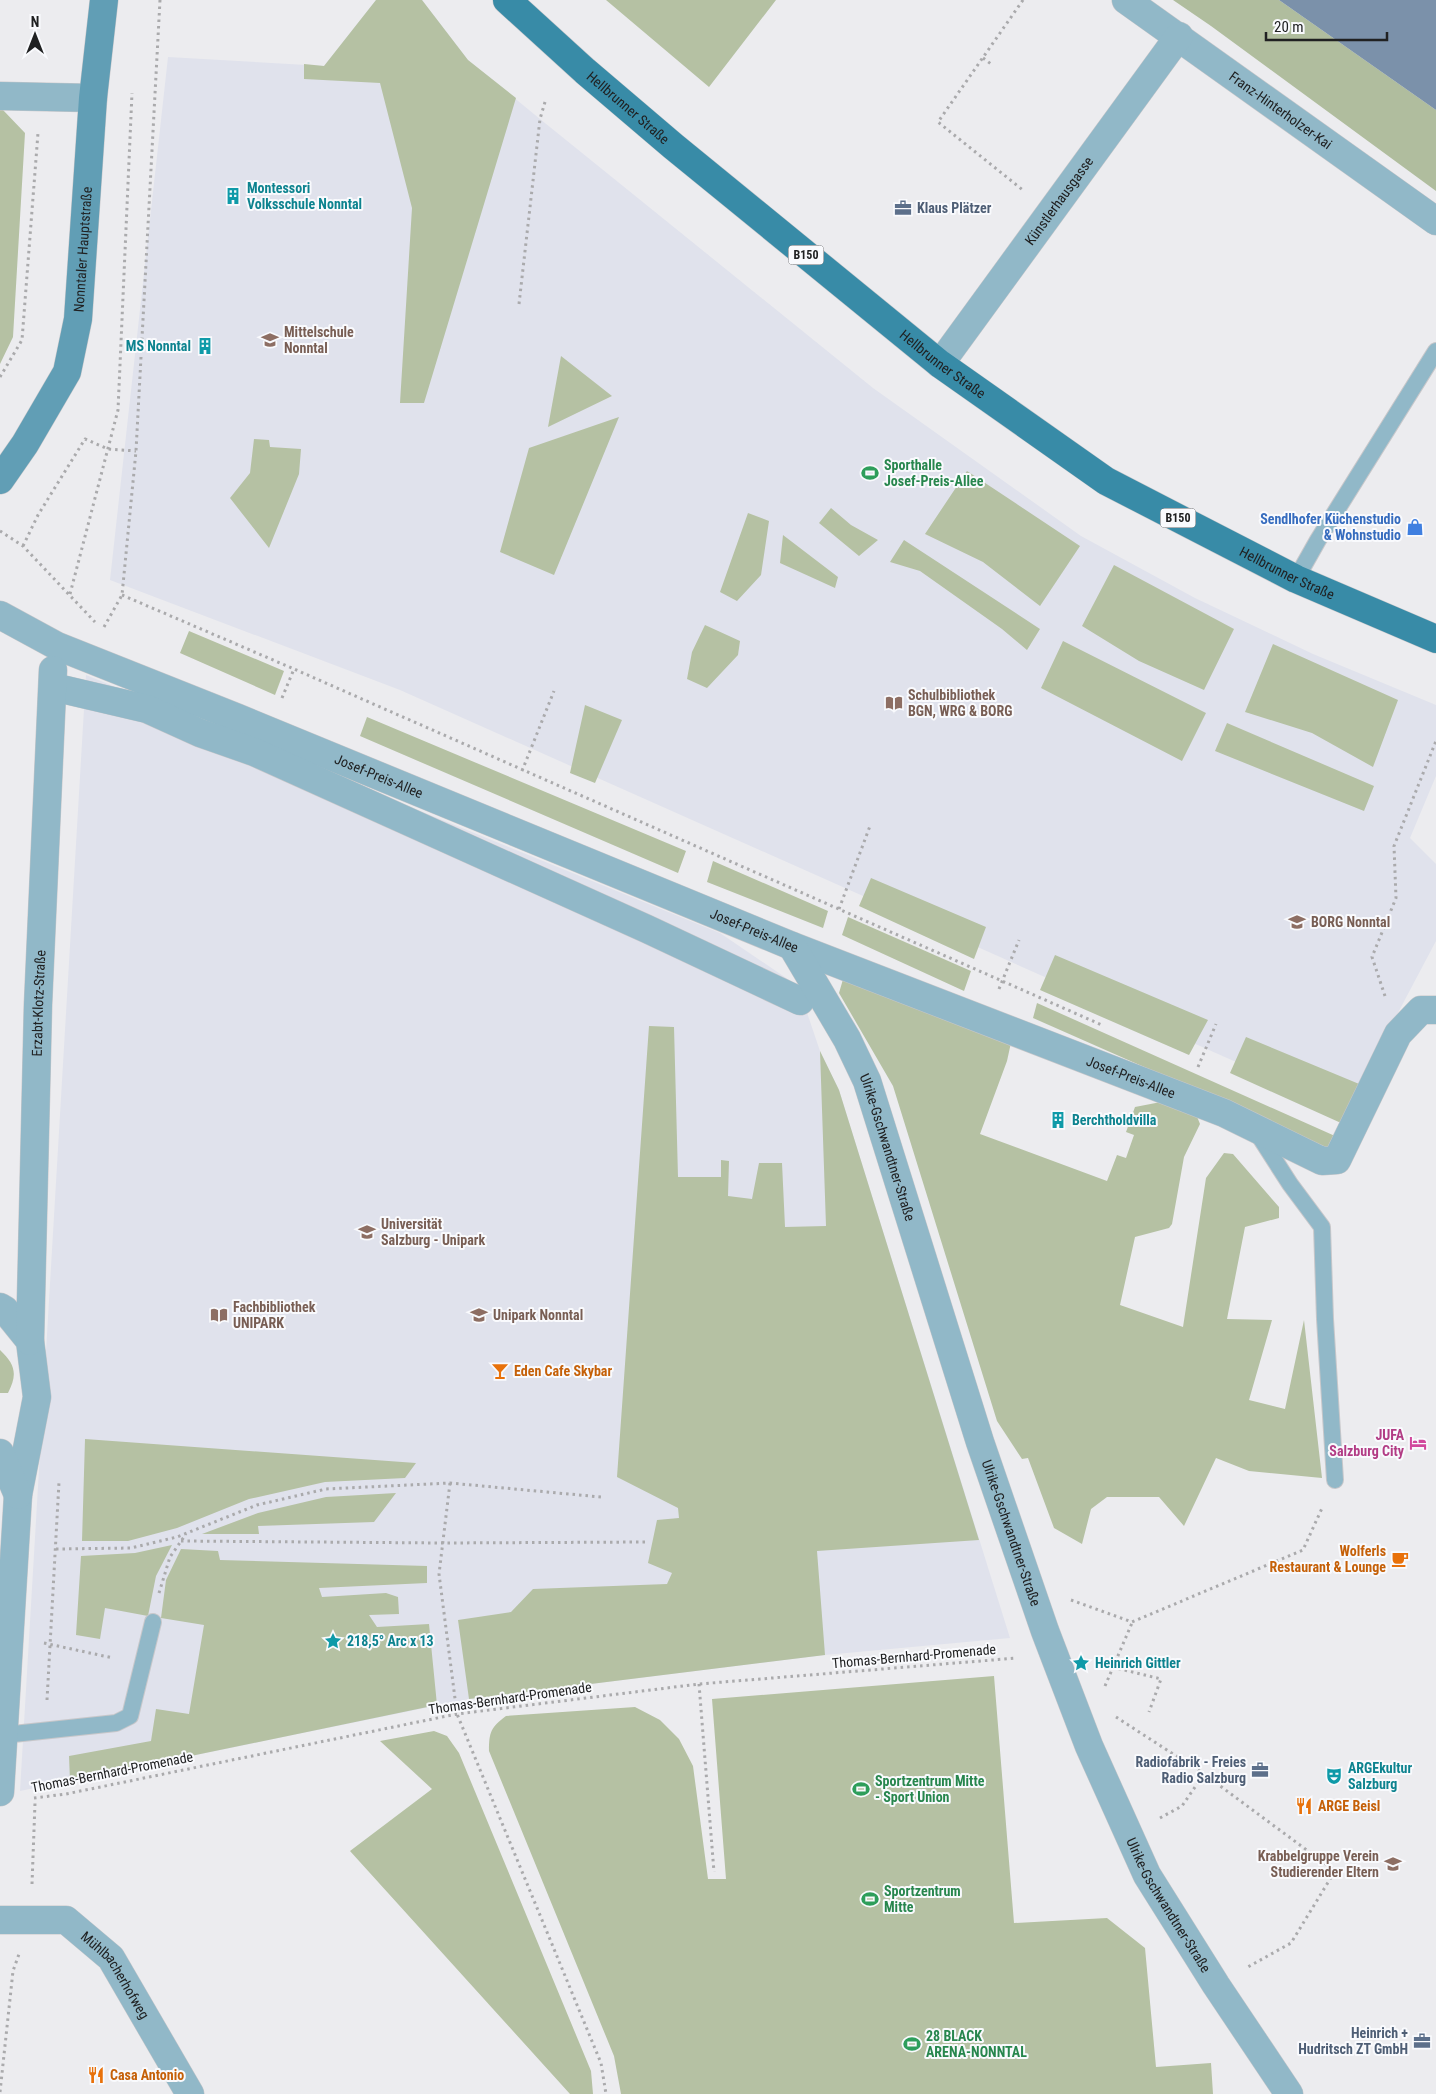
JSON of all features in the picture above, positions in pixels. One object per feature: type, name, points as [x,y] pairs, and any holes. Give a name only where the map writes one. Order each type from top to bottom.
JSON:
[{"type":"main road","name":"Nonntaler Hauptstraße","points":[[0,480],[25,444],[67,372],[78,319],[93,98],[104,0]]},
{"type":"main road","name":"Hellbrunner Straße","points":[[507,0],[672,146],[940,364],[1106,481],[1296,580],[1436,639]]},
{"type":"street","name":"Franz-Hinterholzer-Kai","points":[[1126,0],[1436,221]]},
{"type":"street","name":"Künstlerhausgasse","points":[[940,364],[1178,36]]},
{"type":"street","points":[[0,96],[93,98]]},
{"type":"street","name":"Josef-Preis-Allee","points":[[0,615],[57,646],[238,718],[792,946],[1224,1113],[1322,1161],[1336,1160],[1398,1034],[1421,1010],[1436,1010]]},
{"type":"street","name":"Josef-Preis-Allee","points":[[53,678],[147,709],[200,733],[254,752],[648,929],[800,1001]]},
{"type":"street","name":"Erzabt-Klotz-Straße","points":[[0,1792],[18,1495],[37,1397],[30,1340],[33,1279],[38,1005],[53,678]]},
{"type":"street","name":"Ulrike-Gschwandtner-Straße","points":[[792,946],[847,1039],[867,1081],[980,1442],[1045,1631],[1089,1746],[1147,1875],[1216,1985],[1289,2094]]},
{"type":"street","points":[[0,1307],[5,1310],[30,1340]]},
{"type":"street","name":"Erzabt-Klotz-Straße","points":[[0,1453],[18,1495]]},
{"type":"street","name":"Mühlbacherhofweg","points":[[0,1920],[66,1920],[111,1958],[190,2094]]},
{"type":"lane","points":[[1296,580],[1318,540],[1436,351]]},
{"type":"lane","points":[[1254,1129],[1290,1184],[1322,1227],[1325,1319],[1335,1480]]},
{"type":"lane","points":[[4,1735],[116,1723],[130,1716],[153,1622]]},
{"type":"path","points":[[0,531],[23,546],[103,630],[122,595],[136,451],[160,0]]},
{"type":"path","points":[[1021,189],[938,122],[1023,0]]},
{"type":"path","points":[[983,58],[991,64]]},
{"type":"path","points":[[70,594],[118,410],[132,84]]},
{"type":"path","points":[[0,377],[22,340],[37,135],[55,96]]},
{"type":"path","points":[[519,304],[540,118],[545,102]]},
{"type":"path","points":[[23,546],[38,515],[85,439],[108,449],[136,451]]},
{"type":"path","points":[[122,595],[1106,1027]]},
{"type":"path","points":[[281,700],[294,669]]},
{"type":"path","points":[[522,771],[554,691]]},
{"type":"path","points":[[1398,1034],[1372,957],[1396,898],[1394,846],[1436,741]]},
{"type":"path","points":[[839,909],[870,826]]},
{"type":"path","points":[[1002,980],[1019,940]]},
{"type":"path","points":[[1198,1068],[1216,1024]]},
{"type":"path","points":[[1190,1064],[1207,1071]]},
{"type":"path","points":[[1068,1599],[1132,1622],[1303,1550],[1335,1480]]},
{"type":"path","points":[[450,1483],[439,1574],[457,1714],[601,2063],[606,2094]]},
{"type":"path","points":[[56,1549],[132,1548],[186,1533],[257,1506],[326,1489],[450,1483],[600,1497]]},
{"type":"path","points":[[153,1622],[160,1584],[170,1557],[186,1533]]},
{"type":"path","points":[[181,1541],[648,1542]]},
{"type":"path","points":[[1102,1693],[1132,1622]]},
{"type":"path","points":[[9,1635],[143,1664]]},
{"type":"path","name":"Thomas-Bernhard-Promenade","points":[[26,1799],[66,1794],[457,1714],[699,1684],[1022,1657]]},
{"type":"path","points":[[1112,1667],[1161,1679],[1149,1712]]},
{"type":"path","points":[[699,1684],[714,1872]]},
{"type":"path","points":[[1110,1713],[1204,1774],[1335,1871],[1292,1944],[1216,1985]]},
{"type":"path","points":[[1182,1806],[1204,1774]]},
{"type":"shaded area","points":[[376,0],[422,0],[468,60],[540,119],[873,388],[1081,536],[1195,598],[1313,654],[1436,705],[1436,776],[1410,838],[1436,864],[1436,941],[1346,1111],[400,690],[110,580],[168,57],[324,66]]},
{"type":"shaded area","name":"Unipark Nonntal","points":[[86,675],[720,933],[798,986],[820,1051],[839,1090],[1010,1638],[825,1655],[469,1699],[20,1791]]},
{"type":"green space","points":[[376,0],[422,0],[468,60],[516,98],[424,403],[400,403],[412,208],[380,83],[304,79],[304,64],[324,66]]},
{"type":"green space","points":[[606,0],[776,0],[709,87]]},
{"type":"green space","points":[[1173,0],[1279,0],[1436,110],[1436,191],[1211,26]]},
{"type":"green space","points":[[0,109],[25,133],[13,337],[0,364]]},
{"type":"green space","points":[[561,356],[612,396],[548,427]]},
{"type":"green space","points":[[619,417],[554,575],[500,552],[529,448]]},
{"type":"green space","points":[[254,439],[269,440],[270,447],[301,449],[299,474],[269,548],[230,498],[250,473]]},
{"type":"green space","points":[[967,471],[1080,546],[1040,606],[983,562],[925,534]]},
{"type":"green space","points":[[831,508],[851,525],[878,540],[859,556],[819,523]]},
{"type":"green space","points":[[748,513],[769,521],[761,575],[737,601],[720,592]]},
{"type":"green space","points":[[783,535],[838,577],[835,588],[780,563]]},
{"type":"green space","points":[[904,540],[1040,629],[1027,650],[1002,629],[920,571],[890,562]]},
{"type":"green space","points":[[1114,565],[1234,629],[1204,690],[1139,661],[1082,626]]},
{"type":"green space","points":[[705,625],[740,641],[738,655],[707,688],[687,679],[692,652]]},
{"type":"green space","points":[[189,631],[284,671],[275,695],[180,653]]},
{"type":"green space","points":[[1063,641],[1206,713],[1182,761],[1041,688]]},
{"type":"green space","points":[[1273,644],[1398,700],[1373,767],[1312,733],[1245,712]]},
{"type":"green space","points":[[585,705],[622,720],[595,783],[570,773]]},
{"type":"green space","points":[[367,717],[686,851],[678,873],[360,736]]},
{"type":"green space","points":[[1227,723],[1374,786],[1364,811],[1215,751]]},
{"type":"green space","points":[[713,861],[828,911],[823,928],[707,882]]},
{"type":"green space","points":[[871,878],[986,927],[974,959],[859,906]]},
{"type":"green space","points":[[848,917],[971,971],[964,991],[842,935]]},
{"type":"green space","points":[[1055,955],[1208,1020],[1189,1055],[1040,990]]},
{"type":"green space","points":[[844,976],[1012,1038],[1007,1061],[980,1134],[1107,1181],[1117,1155],[1126,1158],[1134,1135],[1126,1132],[1135,1107],[1166,1101],[1194,1109],[1200,1124],[1184,1157],[1172,1224],[1169,1228],[1135,1237],[1120,1305],[1183,1327],[1206,1178],[1224,1153],[1233,1154],[1279,1207],[1279,1218],[1245,1227],[1227,1319],[1272,1320],[1249,1400],[1285,1409],[1304,1320],[1322,1478],[1249,1471],[1216,1458],[1184,1526],[1159,1497],[1107,1497],[1091,1509],[1082,1544],[1054,1528],[1028,1458],[1022,1459],[997,1421],[893,1086],[839,993]]},
{"type":"green space","points":[[1037,1003],[1335,1136],[1330,1149],[1033,1018]]},
{"type":"green space","points":[[649,1026],[674,1027],[678,1177],[721,1177],[721,1160],[729,1161],[728,1196],[752,1199],[759,1163],[782,1163],[785,1227],[826,1226],[820,1051],[839,1090],[979,1540],[817,1551],[825,1655],[469,1699],[458,1620],[511,1612],[533,1589],[667,1584],[672,1573],[648,1563],[657,1520],[679,1518],[678,1508],[617,1477]]},
{"type":"green space","points":[[1246,1037],[1364,1086],[1341,1123],[1230,1073]]},
{"type":"green space","points":[[0,1350],[12,1365],[14,1375],[8,1393],[0,1393]]},
{"type":"green space","points":[[85,1439],[416,1463],[405,1478],[325,1482],[249,1499],[177,1528],[128,1541],[82,1541]]},
{"type":"green space","points":[[396,1493],[374,1522],[258,1526],[259,1534],[202,1534],[258,1513],[326,1497]]},
{"type":"green space","points":[[172,1545],[156,1576],[148,1616],[105,1608],[100,1639],[76,1635],[81,1556],[135,1553]]},
{"type":"green space","points":[[181,1549],[218,1551],[220,1560],[427,1566],[427,1583],[319,1588],[322,1597],[386,1593],[398,1597],[399,1614],[369,1615],[377,1627],[429,1624],[437,1705],[70,1781],[69,1756],[151,1741],[156,1709],[189,1714],[204,1625],[161,1618],[166,1580]]},
{"type":"green space","name":"Sportzentrum Mitte","points":[[994,1676],[1014,1923],[1107,1918],[1145,1948],[1156,2067],[1211,2063],[1213,2094],[621,2094],[614,2056],[489,1751],[490,1734],[497,1723],[506,1716],[635,1707],[660,1720],[679,1739],[693,1766],[708,1879],[726,1879],[712,1699]]},
{"type":"green space","points":[[434,1731],[447,1736],[459,1753],[591,2071],[593,2094],[570,2094],[350,1851],[432,1789],[380,1741]]},
{"type":"water","points":[[1279,0],[1436,0],[1436,110]]},
{"type":"place","name":"Montessori Volksschule Nonntal","points":[[233,196]]},
{"type":"place","name":"Klaus Plätzer","points":[[903,208]]},
{"type":"place","name":"Mittelschule Nonntal","points":[[270,340]]},
{"type":"place","name":"MS Nonntal","points":[[205,346]]},
{"type":"place","name":"Sporthalle Josef-Preis-Allee","points":[[870,473]]},
{"type":"place","name":"Sendlhofer Küchenstudio & Wohnstudio","points":[[1415,527]]},
{"type":"place","name":"Schulbibliothek BGN, WRG & BORG","points":[[894,703]]},
{"type":"place","name":"BORG Nonntal","points":[[1297,922]]},
{"type":"place","name":"Berchtholdvilla","points":[[1058,1120]]},
{"type":"place","name":"Universität Salzburg - Unipark","points":[[367,1232]]},
{"type":"place","name":"Fachbibliothek UNIPARK","points":[[219,1315]]},
{"type":"place","name":"Unipark Nonntal","points":[[479,1315]]},
{"type":"place","name":"Eden Cafe Skybar","points":[[500,1371]]},
{"type":"place","name":"JUFA Salzburg City","points":[[1418,1443]]},
{"type":"place","name":"Wolferls Restaurant & Lounge","points":[[1400,1559]]},
{"type":"place","name":"218,5° Arc x 13","points":[[333,1641]]},
{"type":"place","name":"Heinrich Gittler","points":[[1081,1663]]},
{"type":"place","name":"Radiofabrik - Freies Radio Salzburg","points":[[1260,1770]]},
{"type":"place","name":"ARGEkultur Salzburg","points":[[1334,1776]]},
{"type":"place","name":"Sportzentrum Mitte - Sport Union","points":[[861,1789]]},
{"type":"place","name":"ARGE Beisl","points":[[1304,1806]]},
{"type":"place","name":"Krabbelgruppe Verein Studierender Eltern","points":[[1393,1864]]},
{"type":"place","name":"Sportzentrum Mitte","points":[[870,1899]]},
{"type":"place","name":"Heinrich + Hudritsch ZT GmbH","points":[[1422,2041]]},
{"type":"place","name":"28 BLACK ARENA-NONNTAL","points":[[912,2044]]},
{"type":"place","name":"Casa Antonio","points":[[96,2075]]}]
